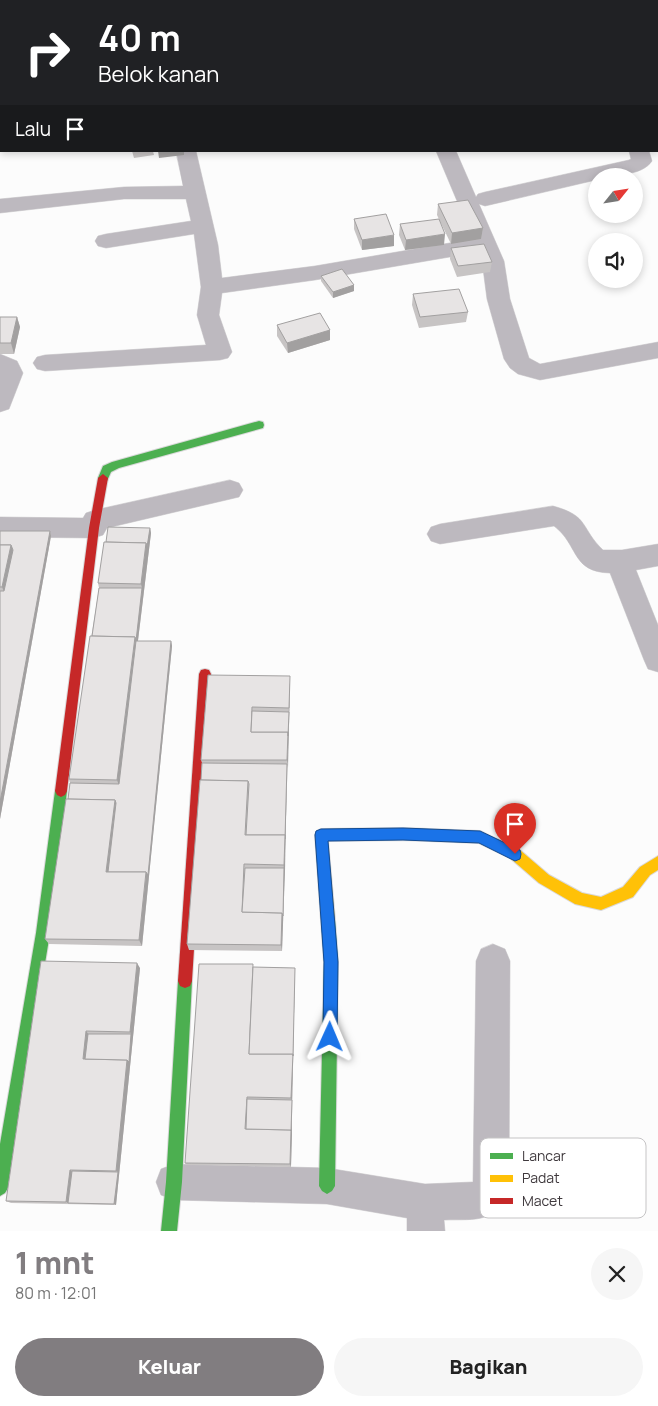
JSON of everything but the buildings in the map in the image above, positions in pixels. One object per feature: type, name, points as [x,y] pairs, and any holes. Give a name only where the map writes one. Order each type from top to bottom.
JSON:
[{"type":"street","points":[[45,363],[220,352],[208,315],[212,287],[202,226],[186,152]]},
{"type":"street","points":[[446,152],[487,244],[493,261],[497,294],[516,359],[524,368],[540,372],[658,350]]},
{"type":"street","points":[[485,199],[635,165],[642,162],[639,152]]},
{"type":"street","points":[[0,206],[132,192],[194,192]]},
{"type":"street","points":[[106,241],[202,226]]},
{"type":"street","points":[[212,287],[315,273],[487,244]]},
{"type":"street","points":[[0,362],[9,367],[11,373],[0,403]]},
{"type":"street","points":[[0,1188],[42,933],[94,524],[103,475],[107,469],[197,441],[259,426]]},
{"type":"street","points":[[0,527],[94,524],[230,490]]},
{"type":"street","points":[[440,534],[553,516],[562,517],[569,522],[595,559],[600,562],[658,555]]},
{"type":"street","points":[[619,560],[658,660]]},
{"type":"street","points":[[169,1231],[174,1182],[205,674]]},
{"type":"street","points":[[327,1186],[331,962],[321,835],[403,834],[480,837],[515,854],[544,878],[580,899],[600,904],[628,892],[645,871],[658,862]]},
{"type":"street","points":[[491,1138],[493,961]]},
{"type":"street","points":[[174,1182],[327,1186],[425,1217],[480,1201]]},
{"type":"traffic: fast","points":[[103,478],[107,469],[116,465],[259,425]]},
{"type":"traffic: fast","points":[[0,1188],[43,933],[61,791]]},
{"type":"traffic: fast","points":[[327,1186],[331,962],[328,920]]},
{"type":"traffic: fast","points":[[169,1231],[174,1182],[185,981]]},
{"type":"traffic: slow","points":[[328,920],[321,835],[403,834],[480,837],[515,854],[544,879],[580,899],[601,904],[628,892],[645,871],[658,862]]},
{"type":"traffic: jam","points":[[61,791],[94,528],[103,478]]},
{"type":"traffic: jam","points":[[185,981],[205,674]]},
{"type":"route","points":[[330,1037],[331,962],[321,835],[403,834],[480,837],[515,854]]}]
